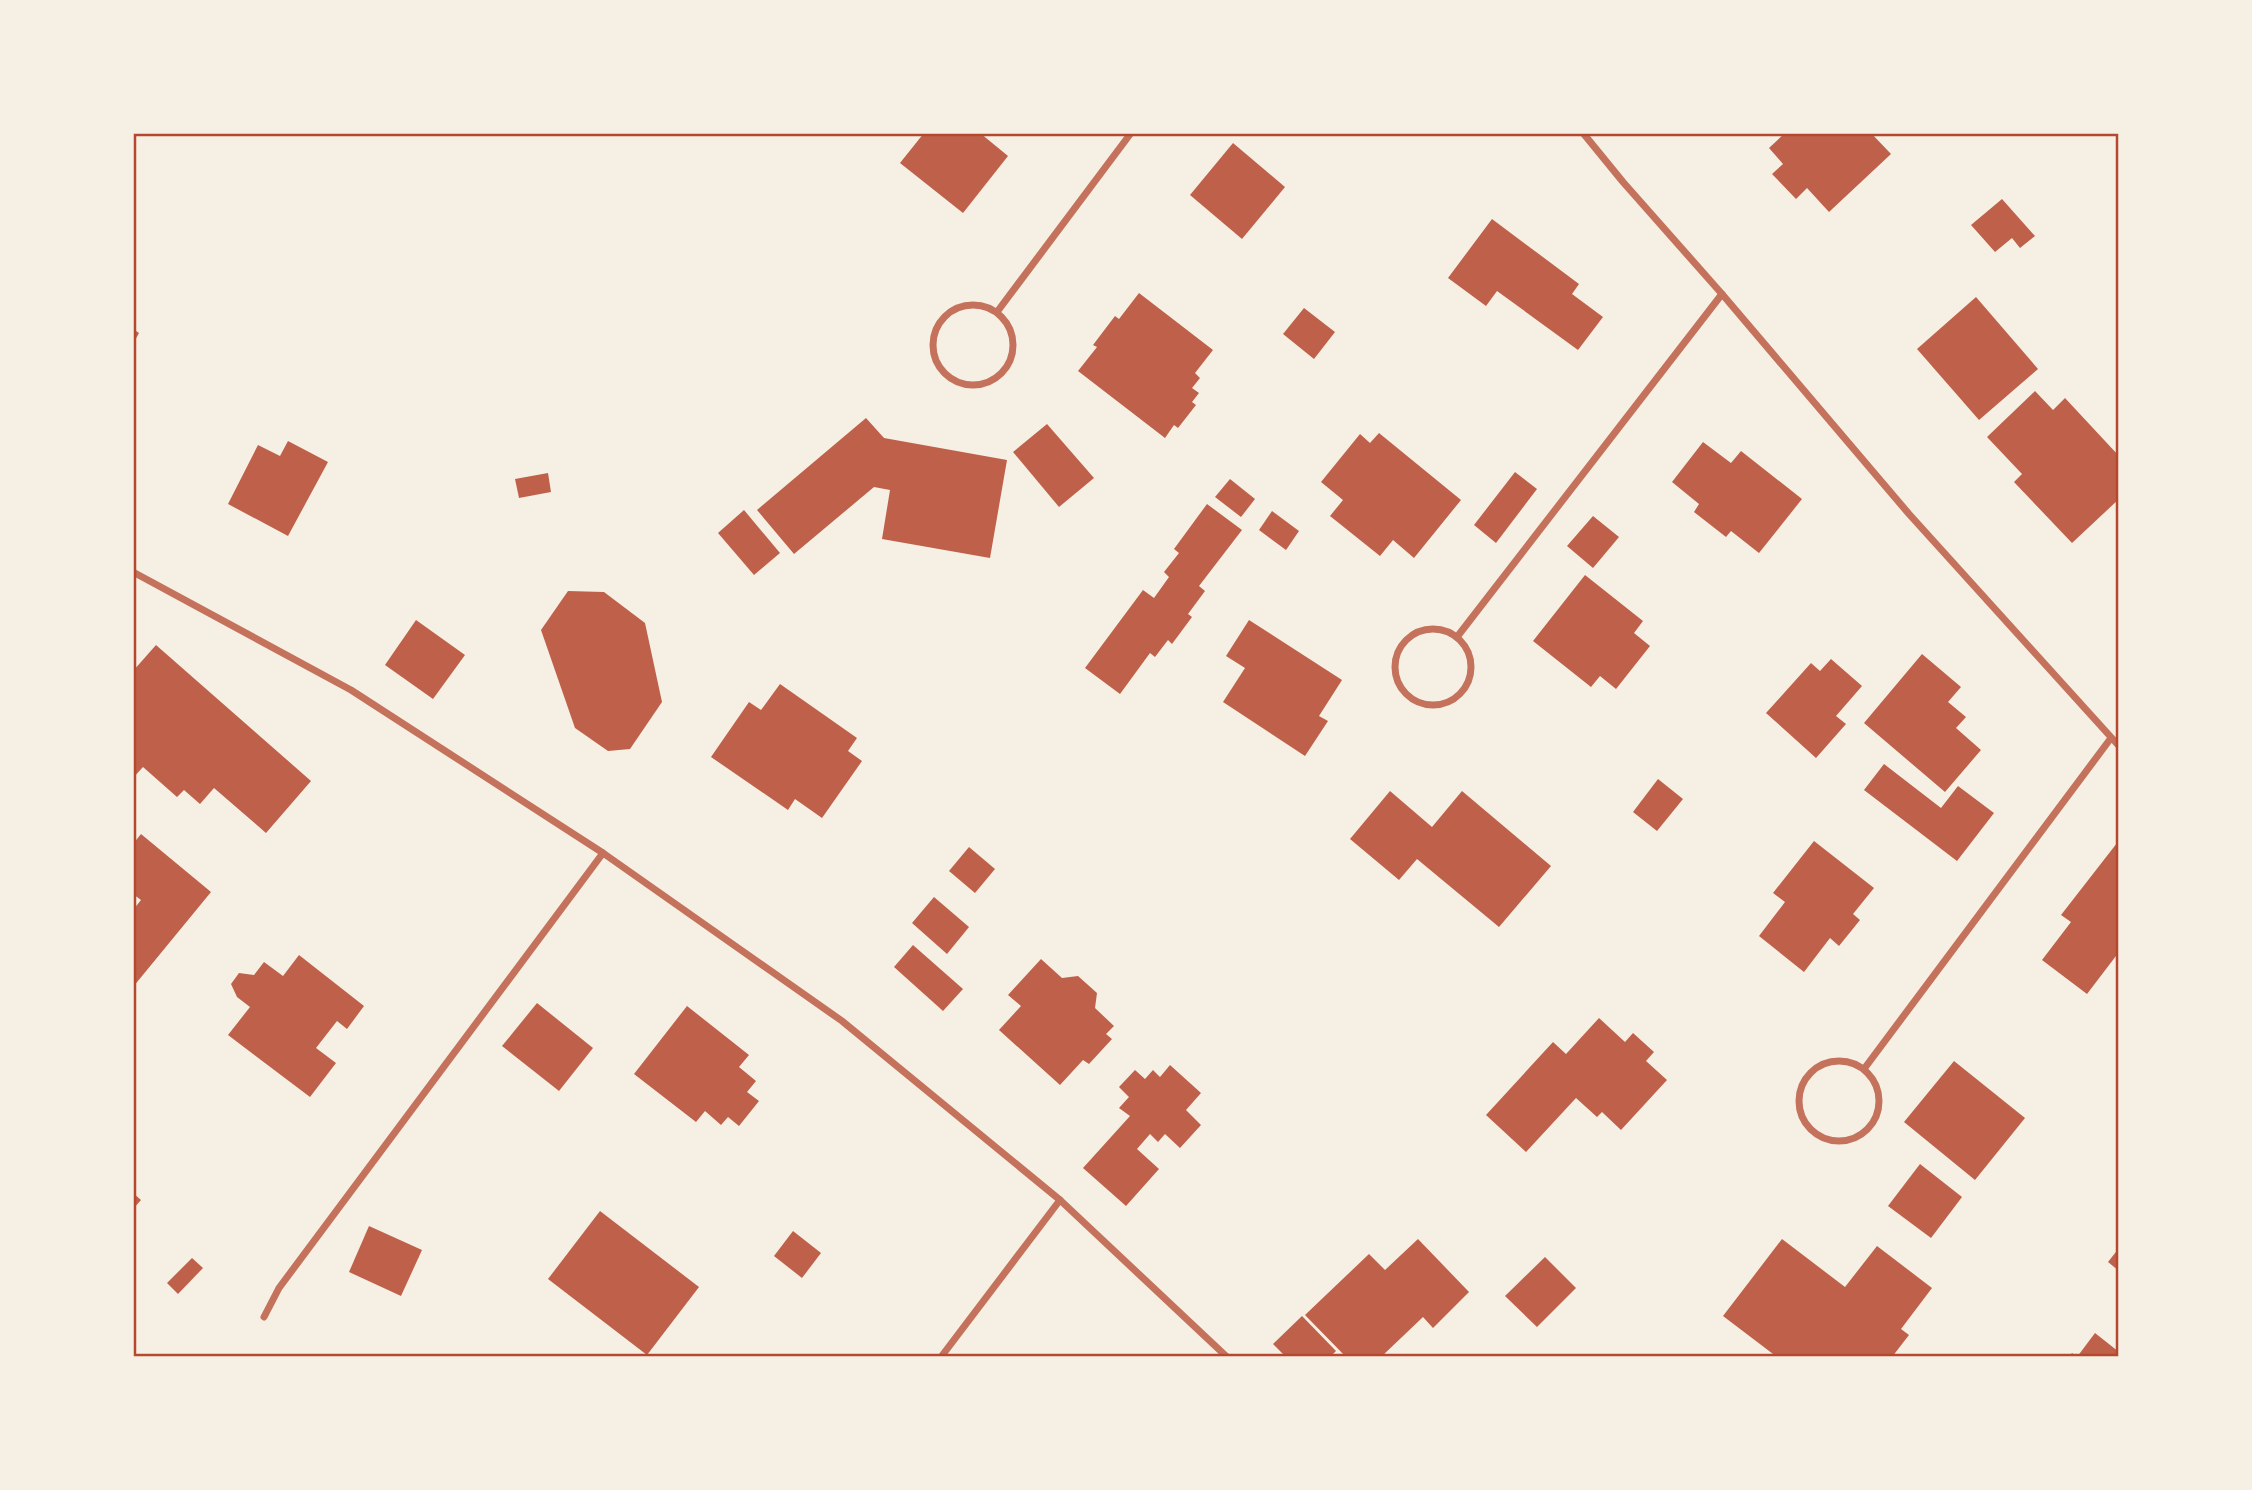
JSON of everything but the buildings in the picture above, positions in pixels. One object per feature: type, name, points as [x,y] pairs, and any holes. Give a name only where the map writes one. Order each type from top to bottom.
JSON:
[{"type":"street","points":[[997,312],[1131,133]]},
{"type":"street","points":[[1583,133],[1909,514],[2119,746]]},
{"type":"street","points":[[1457,637],[1722,294]]},
{"type":"street","points":[[967,304],[982,305],[997,312],[1007,323],[1013,339],[1012,355],[1005,369],[993,380],[978,385],[964,384],[948,377],[938,365],[932,351],[933,335],[940,320],[952,310],[967,304]]},
{"type":"street","points":[[133,572],[351,690],[603,853],[842,1021],[1060,1200],[1227,1357]]},
{"type":"street","points":[[1429,629],[1444,630],[1457,637],[1466,648],[1471,663],[1470,678],[1463,692],[1451,701],[1437,706],[1423,705],[1409,697],[1399,686],[1394,671],[1396,656],[1403,643],[1414,633],[1429,629]]},
{"type":"street","points":[[1864,1069],[2111,738]]},
{"type":"street","points":[[264,1317],[279,1288],[603,853]]},
{"type":"street","points":[[1834,1060],[1850,1061],[1864,1069],[1874,1080],[1879,1096],[1878,1111],[1871,1125],[1859,1136],[1844,1141],[1829,1140],[1815,1132],[1804,1121],[1799,1106],[1800,1090],[1807,1075],[1819,1065],[1834,1060]]},
{"type":"street","points":[[941,1357],[1060,1200]]}]
